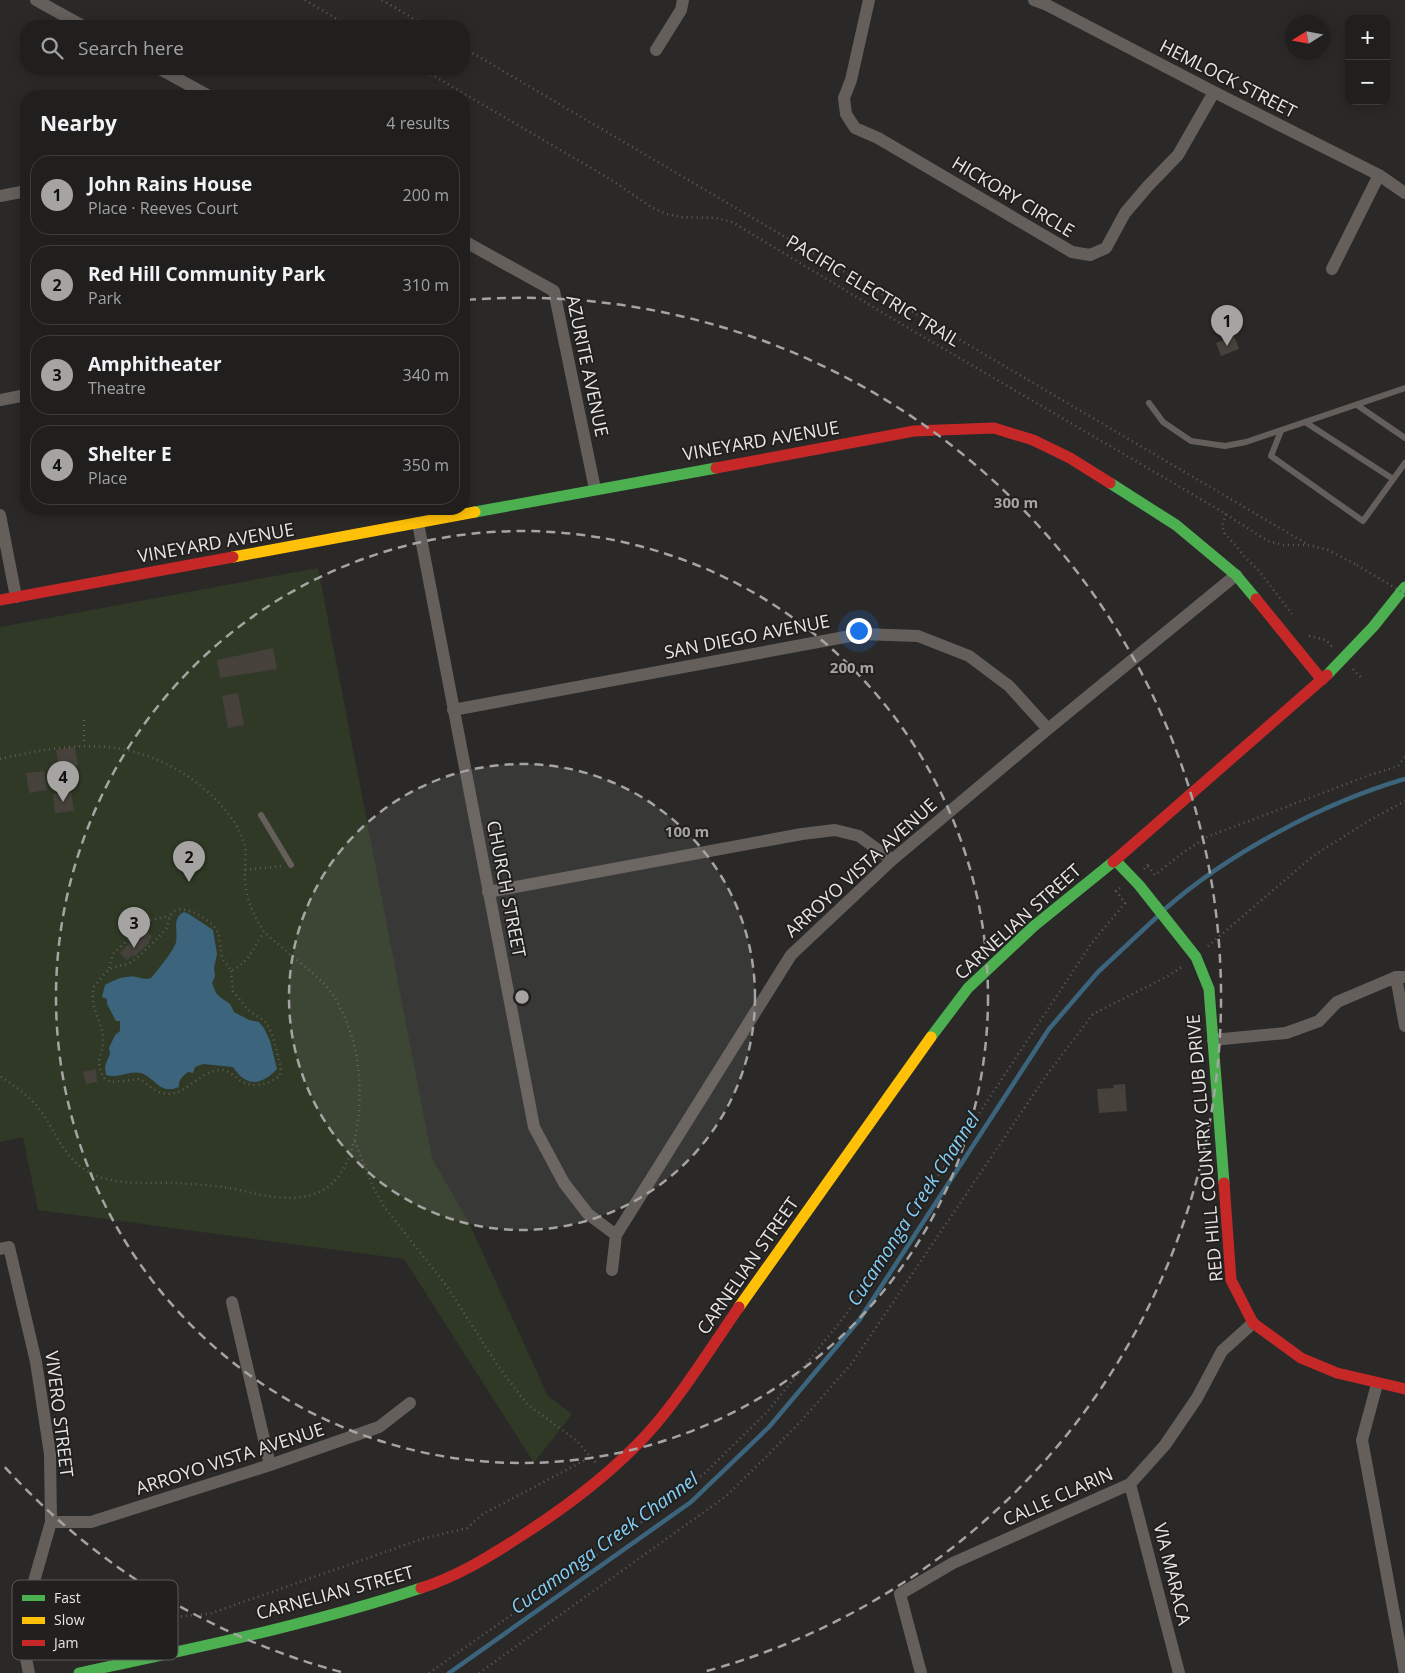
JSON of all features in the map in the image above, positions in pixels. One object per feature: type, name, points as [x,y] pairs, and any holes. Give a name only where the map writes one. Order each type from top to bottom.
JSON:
[{"type":"street","points":[[36,0],[72,20]]},
{"type":"street","points":[[656,50],[681,10],[683,0]]},
{"type":"street","name":"HICKORY CIRCLE","points":[[868,0],[851,80],[844,98],[846,114],[855,128],[878,138],[1072,252],[1090,255],[1106,248],[1125,213],[1178,155],[1214,92]]},
{"type":"street","name":"HEMLOCK STREET","points":[[1034,0],[1379,176],[1405,193]]},
{"type":"street","points":[[171,75],[198,90]]},
{"type":"street","points":[[1332,269],[1379,176]]},
{"type":"street","points":[[0,196],[20,192]]},
{"type":"street","name":"AZURITE AVENUE","points":[[470,244],[554,291],[595,489]]},
{"type":"street","points":[[0,400],[20,396]]},
{"type":"street","name":"VINEYARD AVENUE","points":[[470,513],[914,431],[994,428],[1033,440],[1070,458],[1176,526],[1236,575],[1322,680]]},
{"type":"street","points":[[0,515],[16,597]]},
{"type":"street","name":"VINEYARD AVENUE","points":[[0,600],[460,515]]},
{"type":"street","name":"CHURCH STREET","points":[[418,523],[534,1127],[564,1183],[588,1214],[616,1235]]},
{"type":"street","name":"ARROYO VISTA AVENUE","points":[[612,1270],[616,1235],[791,955],[892,860],[1236,575]]},
{"type":"street","points":[[1322,680],[1373,627],[1405,587]]},
{"type":"street","name":"SAN DIEGO AVENUE","points":[[453,710],[861,634],[918,636],[969,656],[1009,686],[1048,729]]},
{"type":"street","name":"CARNELIAN STREET","points":[[178,1650],[307,1621],[376,1603],[430,1585],[484,1560],[543,1522],[606,1473],[648,1433],[678,1394],[919,1052],[968,988],[1034,926],[1115,860],[1322,680]]},
{"type":"street","points":[[488,892],[802,834],[835,830],[858,836],[892,860]]},
{"type":"street","name":"RED HILL COUNTRY CLUB DRIVE","points":[[1115,860],[1139,885],[1196,957],[1209,988],[1231,1280],[1253,1323],[1301,1358],[1337,1374],[1405,1389]]},
{"type":"street","points":[[1213,1040],[1286,1033],[1318,1021],[1337,1002],[1401,977],[1405,1026]]},
{"type":"street","name":"VIVERO STREET","points":[[4,1248],[36,1362],[50,1454],[51,1522],[34,1580]]},
{"type":"street","points":[[232,1302],[270,1465]]},
{"type":"street","name":"CALLE CLARIN","points":[[920,1673],[900,1594],[952,1563],[1130,1484],[1165,1445],[1197,1398],[1222,1351],[1253,1323]]},
{"type":"street","points":[[1377,1384],[1362,1440],[1399,1614],[1404,1673]]},
{"type":"street","name":"ARROYO VISTA AVENUE","points":[[51,1522],[91,1522],[270,1465],[379,1428],[410,1403]]},
{"type":"street","name":"VIA MARACA","points":[[1130,1484],[1179,1673]]},
{"type":"street","name":"VIVERO STREET","points":[[26,1660],[29,1673]]},
{"type":"street","name":"CARNELIAN STREET","points":[[78,1673],[135,1660]]},
{"type":"lane","points":[[1149,403],[1163,422],[1191,441],[1225,446],[1246,442],[1403,391]]},
{"type":"lane","points":[[1357,405],[1405,438]]},
{"type":"lane","points":[[1305,422],[1393,479]]},
{"type":"lane","points":[[1281,430],[1271,456],[1363,520],[1405,463]]},
{"type":"lane","points":[[261,815],[291,865]]},
{"type":"path","points":[[305,0],[339,20]]},
{"type":"path","points":[[382,0],[416,20]]},
{"type":"path","name":"PACIFIC ELECTRIC TRAIL","points":[[470,52],[1309,545]]},
{"type":"path","name":"PACIFIC ELECTRIC TRAIL","points":[[432,75],[458,90]]},
{"type":"path","name":"PACIFIC ELECTRIC TRAIL","points":[[470,97],[610,179],[651,208],[666,214],[682,217],[716,218],[732,222],[1268,540],[1283,545],[1309,545],[1328,550],[1405,594]]},
{"type":"path","points":[[1226,514],[1222,526],[1225,534],[1242,555],[1259,571],[1292,615]]},
{"type":"path","points":[[1308,636],[1326,640]]},
{"type":"path","points":[[84,720],[84,745]]},
{"type":"path","points":[[0,759],[84,745],[109,746],[155,758],[180,771],[205,789],[225,810],[240,834],[244,845],[245,884],[248,899],[264,932],[331,992],[343,1012],[351,1032],[359,1072],[360,1091],[354,1140],[345,1167],[337,1180],[322,1191],[304,1197],[280,1197],[223,1187],[180,1183],[119,1182],[101,1178],[85,1170],[69,1157],[36,1105],[0,1076]]},
{"type":"path","points":[[1148,865],[1155,875],[1181,854],[1207,837],[1370,774],[1398,766],[1405,757]]},
{"type":"path","points":[[479,1673],[725,1497],[802,1420],[852,1363],[1046,1076],[1093,1014],[1168,976],[1196,957],[1313,856],[1370,820],[1405,801]]},
{"type":"path","points":[[245,870],[291,865]]},
{"type":"path","points":[[429,1673],[622,1536],[705,1473],[767,1412],[848,1312],[1092,944],[1125,904]]},
{"type":"path","points":[[109,969],[133,961],[166,928],[170,916],[175,910],[183,908],[194,912],[211,924],[220,937],[223,960],[232,971],[233,991],[248,1010],[265,1021],[272,1034],[281,1068],[280,1076],[272,1082],[260,1086],[241,1081],[230,1072],[222,1070],[200,1078],[175,1094],[166,1094],[140,1079],[111,1082],[102,1075],[99,1058],[103,1042],[102,1031],[93,1000],[94,987],[109,969],[113,954],[148,920],[170,916]]},
{"type":"path","points":[[232,971],[246,962],[256,942],[264,932]]},
{"type":"path","points":[[354,1140],[372,1185],[385,1208],[446,1285],[498,1366],[527,1404],[577,1441],[606,1473]]},
{"type":"path","points":[[178,1617],[209,1614],[422,1539],[467,1528],[483,1514],[591,1457]]},
{"type":"green space","points":[[318,568],[432,1158],[468,1221],[548,1396],[572,1414],[534,1463],[404,1259],[38,1210],[23,1137],[0,1142],[0,627]]},
{"type":"water","points":[[184,912],[213,930],[217,954],[214,968],[215,976],[212,983],[216,993],[230,1004],[234,1012],[249,1020],[259,1022],[264,1028],[270,1041],[277,1069],[265,1079],[254,1082],[248,1081],[238,1074],[233,1067],[203,1064],[195,1067],[193,1073],[188,1072],[180,1080],[179,1087],[172,1089],[162,1088],[137,1072],[115,1076],[106,1075],[105,1066],[110,1054],[109,1048],[115,1035],[120,1031],[120,1021],[116,1021],[107,1004],[107,999],[102,997],[105,985],[124,977],[151,978],[175,945],[177,919]]},
{"type":"building","points":[[1234,336],[1239,349],[1221,356],[1216,343]]},
{"type":"building","points":[[273,648],[277,669],[220,678],[217,660]]},
{"type":"building","points":[[238,693],[244,725],[228,728],[222,696]]},
{"type":"building","points":[[75,747],[78,765],[59,769],[56,750]]},
{"type":"building","points":[[44,771],[47,790],[29,793],[26,773]]},
{"type":"building","points":[[71,791],[74,811],[55,813],[53,794]]},
{"type":"building","points":[[145,928],[152,937],[149,943],[135,956],[127,960],[120,953]]},
{"type":"building","points":[[96,1069],[97,1082],[86,1084],[83,1072]]},
{"type":"building","points":[[1125,1084],[1127,1111],[1099,1113],[1097,1089],[1114,1088],[1113,1085]]},
{"type":"waterway","name":"Cucamonga Creek Channel","points":[[1165,909],[1218,868],[1278,832],[1342,802],[1405,779]]},
{"type":"waterway","name":"Cucamonga Creek Channel","points":[[449,1673],[691,1502],[769,1427],[860,1319],[1049,1029],[1098,972],[1159,915]]},
{"type":"traffic: fast","points":[[475,512],[716,468]]},
{"type":"traffic: fast","points":[[1110,483],[1176,525],[1236,575],[1256,599]]},
{"type":"traffic: fast","points":[[1327,675],[1373,627],[1405,587]]},
{"type":"traffic: fast","points":[[1115,860],[1139,885],[1196,957],[1209,989],[1224,1183]]},
{"type":"traffic: fast","points":[[931,1037],[968,988],[1034,926],[1113,862]]},
{"type":"traffic: fast","points":[[178,1652],[294,1625],[421,1588]]},
{"type":"traffic: fast","points":[[79,1673],[139,1660]]},
{"type":"traffic: slow","points":[[470,513],[475,512]]},
{"type":"traffic: slow","points":[[233,557],[459,515]]},
{"type":"traffic: slow","points":[[739,1307],[931,1037]]},
{"type":"traffic: jam","points":[[716,468],[914,431],[994,428],[1033,440],[1070,458],[1110,483]]},
{"type":"traffic: jam","points":[[0,600],[233,557]]},
{"type":"traffic: jam","points":[[1256,599],[1322,680]]},
{"type":"traffic: jam","points":[[1113,862],[1327,675]]},
{"type":"traffic: jam","points":[[1224,1183],[1231,1280],[1253,1323],[1301,1358],[1337,1373],[1405,1389]]},
{"type":"traffic: jam","points":[[421,1588],[459,1573],[483,1560],[536,1527],[603,1477],[648,1433],[695,1372],[739,1307]]},
{"type":"place","name":"John Rains House","points":[[1227,346]]},
{"type":"place","name":"Shelter E","points":[[63,802]]},
{"type":"place","name":"Red Hill Community Park","points":[[189,882]]},
{"type":"place","name":"Amphitheater","points":[[134,948]]}]
